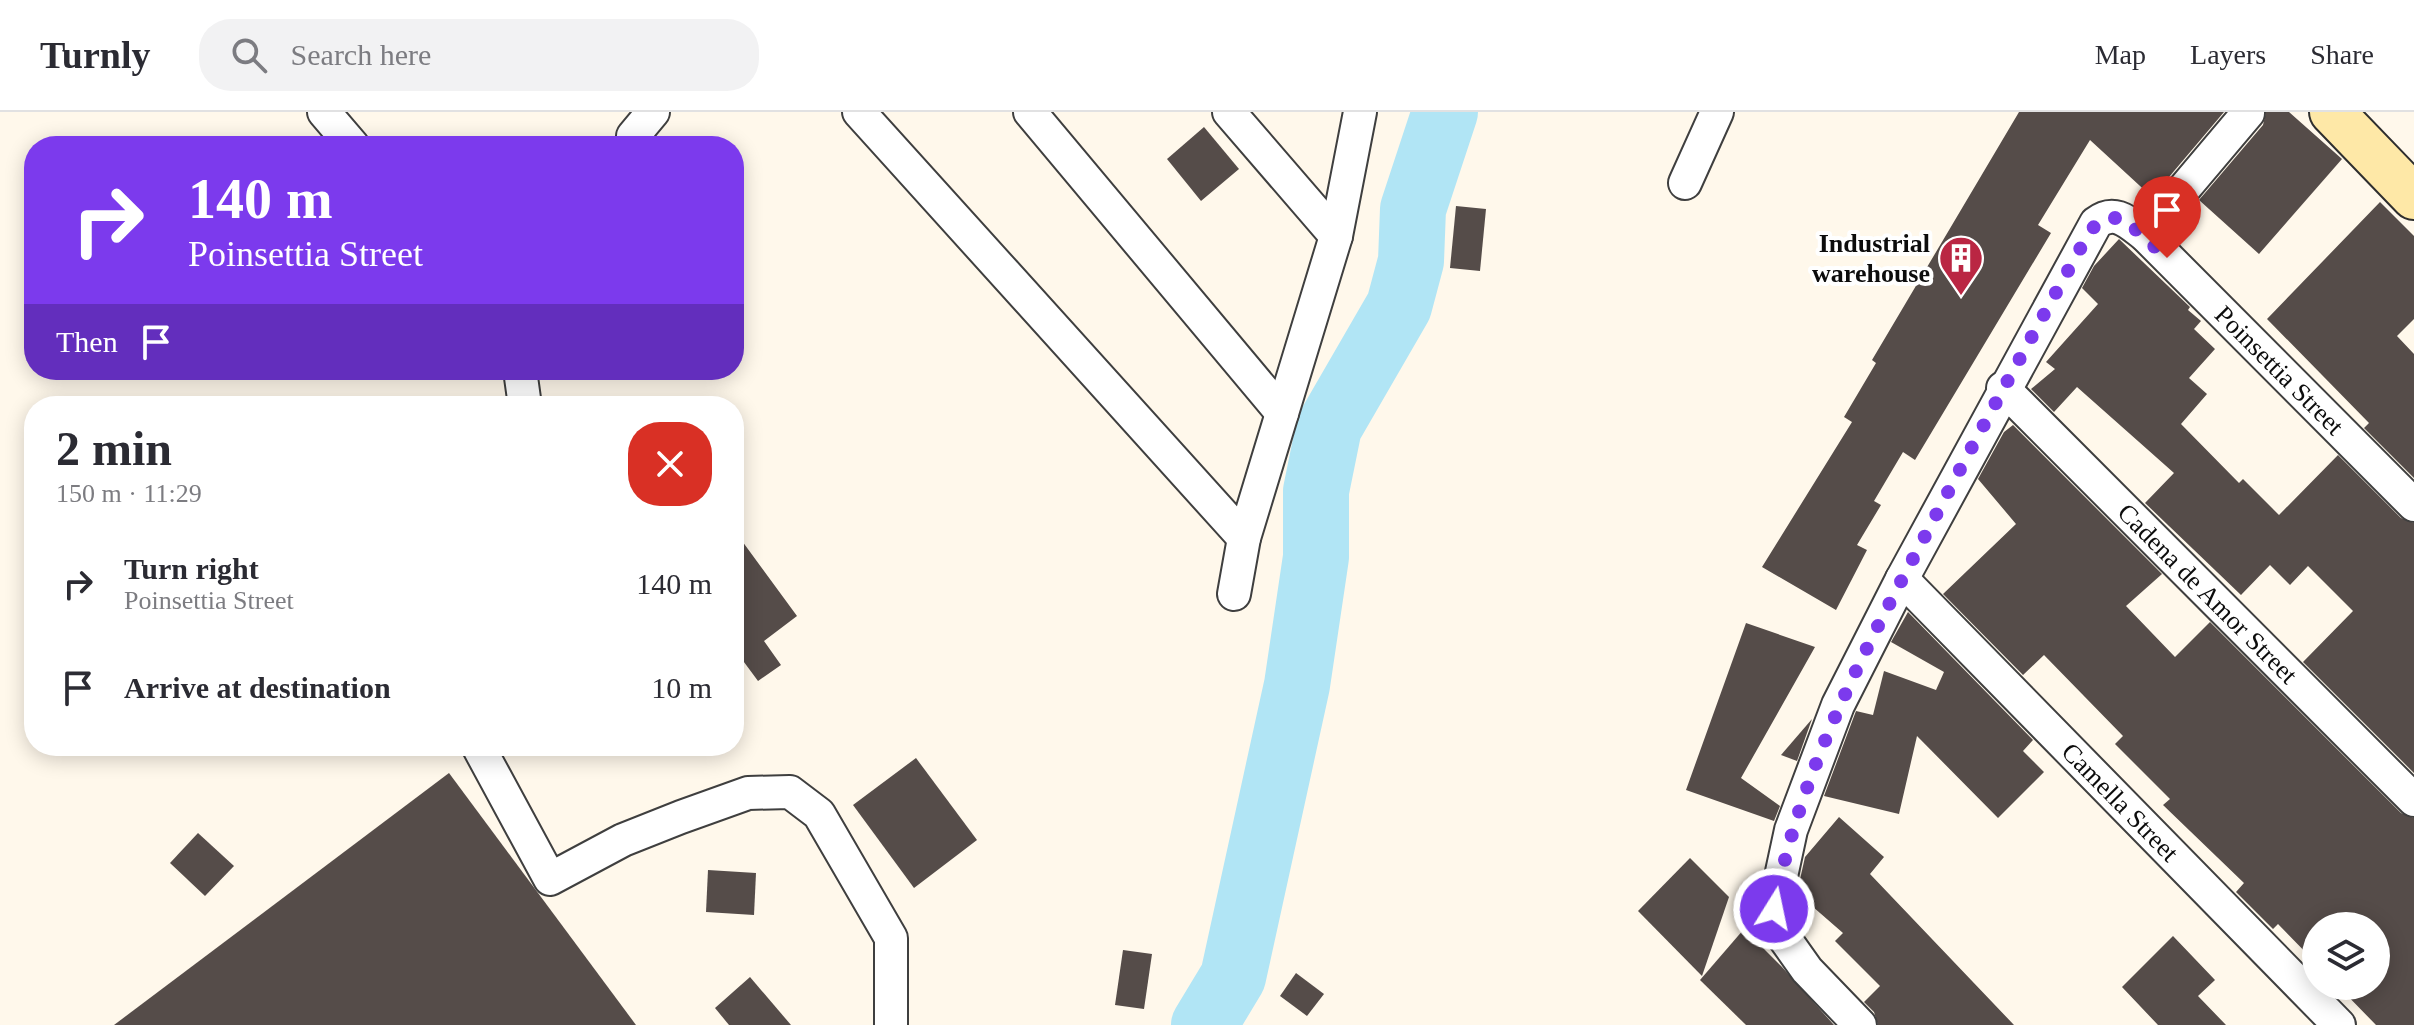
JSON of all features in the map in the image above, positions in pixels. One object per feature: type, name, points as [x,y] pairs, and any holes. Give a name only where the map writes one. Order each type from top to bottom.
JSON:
[{"type":"street","points":[[324,112],[344,136]]},
{"type":"street","points":[[859,112],[1244,538]]},
{"type":"street","points":[[1030,112],[1282,413]]},
{"type":"street","points":[[1229,112],[1336,236]]},
{"type":"street","points":[[1234,594],[1244,538],[1336,236],[1360,112]]},
{"type":"street","points":[[1685,183],[1717,112]]},
{"type":"street","points":[[2332,112],[2414,197]]},
{"type":"street","points":[[2145,235],[2248,113]]},
{"type":"street","name":"Poinsettia Street","points":[[2003,388],[2090,231],[2103,218],[2123,218],[2145,235],[2414,505]]},
{"type":"street","points":[[1860,1025],[1807,970],[1785,939],[1774,909],[1781,871],[1791,830],[1838,705],[2003,388]]},
{"type":"street","name":"Cadena de Amor Street","points":[[2003,388],[2414,800]]},
{"type":"street","name":"Camella Street","points":[[1902,579],[2323,1020]]},
{"type":"street","points":[[483,756],[550,879],[623,840],[748,793],[790,792],[819,814],[891,938],[891,1025]]},
{"type":"building","points":[[2019,112],[2224,112],[2152,197],[2090,140],[2038,225],[2051,233],[1915,460],[1903,452],[1874,501],[1881,505],[1857,545],[1867,550],[1836,610],[1762,567],[1852,422],[1844,417],[1876,363],[1872,360]]},
{"type":"building","points":[[2266,112],[2289,112],[2342,159],[2259,254],[2199,200],[2263,125]]},
{"type":"building","points":[[1204,127],[1239,169],[1201,201],[1167,159]]},
{"type":"building","points":[[2380,202],[2414,236],[2414,319],[2397,336],[2414,354],[2414,478],[2364,428],[2369,423],[2267,319]]},
{"type":"building","points":[[1456,206],[1486,209],[1480,271],[1450,268]]},
{"type":"building","points":[[2119,239],[2190,307],[2188,310],[2201,321],[2194,329],[2215,349],[2189,378],[2207,394],[2181,424],[2239,483],[2243,479],[2279,515],[2338,455],[2401,518],[2414,523],[2414,773],[2303,662],[2353,611],[2308,566],[2290,585],[2270,565],[2241,595],[2145,503],[2174,473],[2077,387],[2054,412],[2031,389],[2055,369],[2046,362],[2098,304],[2082,288],[2094,266]]},
{"type":"building","points":[[2013,425],[2162,574],[2126,606],[2175,657],[2210,622],[2401,813],[2414,818],[2414,1025],[2376,1025],[2352,1000],[2390,1000],[2390,912],[2302,912],[2302,949],[2278,924],[2273,929],[2236,892],[2244,883],[2163,805],[2170,799],[2115,744],[2123,736],[2044,655],[2023,675],[1943,594],[2016,524],[1978,479],[2004,432]]},
{"type":"building","points":[[744,544],[797,616],[764,641],[781,665],[758,681],[744,662]]},
{"type":"building","points":[[1908,612],[2033,740],[2023,751],[2044,772],[1998,818],[1917,736],[1899,814],[1824,796],[1856,711],[1873,715],[1884,671],[1936,690],[1944,672],[1891,642]]},
{"type":"building","points":[[1746,623],[1815,647],[1741,778],[1780,806],[1774,821],[1686,790]]},
{"type":"building","points":[[1812,719],[1797,761],[1781,755]]},
{"type":"building","points":[[916,758],[977,840],[914,888],[853,805]]},
{"type":"building","points":[[449,773],[636,1025],[114,1025]]},
{"type":"building","points":[[1839,817],[1884,857],[1870,874],[2014,1025],[1878,1025],[1874,1012],[1864,1002],[1880,986],[1835,941],[1843,933],[1797,893],[1805,857]]},
{"type":"building","points":[[198,833],[234,866],[205,896],[170,863]]},
{"type":"building","points":[[1690,858],[1729,897],[1702,976],[1638,911]]},
{"type":"building","points":[[708,870],[756,873],[754,915],[706,912]]},
{"type":"building","points":[[1744,929],[1834,1025],[1746,1025],[1700,980]]},
{"type":"building","points":[[2173,936],[2215,980],[2198,996],[2226,1025],[2158,1025],[2122,987]]},
{"type":"building","points":[[1123,950],[1152,954],[1144,1009],[1115,1005]]},
{"type":"building","points":[[1296,973],[1324,994],[1307,1016],[1280,996]]},
{"type":"building","points":[[750,977],[791,1025],[729,1025],[715,1008]]},
{"type":"waterway","points":[[1204,1025],[1233,977],[1297,685],[1316,557],[1316,491],[1329,427],[1399,306],[1411,261],[1413,209],[1445,112]]},
{"type":"place","name":"Industrial warehouse","points":[[1961,297]]},
{"type":"route","points":[[1774,909],[1791,830],[1838,705],[2003,388],[2090,231],[2103,218],[2123,218],[2167,258]]}]
